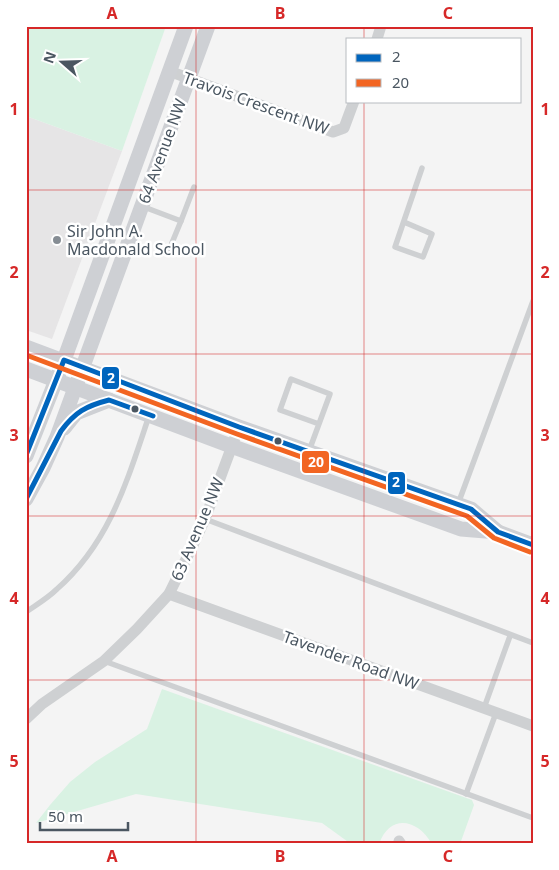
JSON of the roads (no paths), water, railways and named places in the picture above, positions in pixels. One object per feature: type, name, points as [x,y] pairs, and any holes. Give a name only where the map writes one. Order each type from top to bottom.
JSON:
[{"type":"main road","name":"64 Avenue NW","points":[[26,456],[64,360],[186,26]]},
{"type":"main road","name":"64 Avenue NW","points":[[26,499],[57,437],[208,26]]},
{"type":"main road","points":[[26,347],[239,427],[471,509],[498,532]]},
{"type":"main road","points":[[26,369],[461,529],[498,532],[532,543]]},
{"type":"main road","points":[[57,437],[76,413],[109,400]]},
{"type":"street","points":[[377,38],[381,26]]},
{"type":"street","name":"Travois Crescent NW","points":[[169,72],[334,132],[344,128],[354,102]]},
{"type":"street","name":"63 Avenue NW","points":[[26,719],[42,704],[104,661],[169,594],[205,519],[239,427]]},
{"type":"street","name":"Tavender Road NW","points":[[169,594],[533,726]]},
{"type":"lane","points":[[404,222],[432,234],[423,257],[396,247],[404,222],[422,168]]},
{"type":"lane","points":[[169,250],[194,187]]},
{"type":"lane","points":[[142,207],[181,221]]},
{"type":"lane","points":[[458,504],[533,301]]},
{"type":"lane","points":[[309,451],[319,424],[330,394],[291,380],[280,410],[319,424]]},
{"type":"lane","points":[[26,612],[56,590],[73,574],[94,548],[112,518],[150,414]]},
{"type":"lane","points":[[205,519],[510,636],[533,643]]},
{"type":"lane","points":[[484,708],[510,636]]},
{"type":"lane","points":[[104,661],[533,818]]},
{"type":"lane","points":[[466,794],[496,713]]},
{"type":"place","name":"Sir John A. Macdonald School","points":[[57,240]]}]
